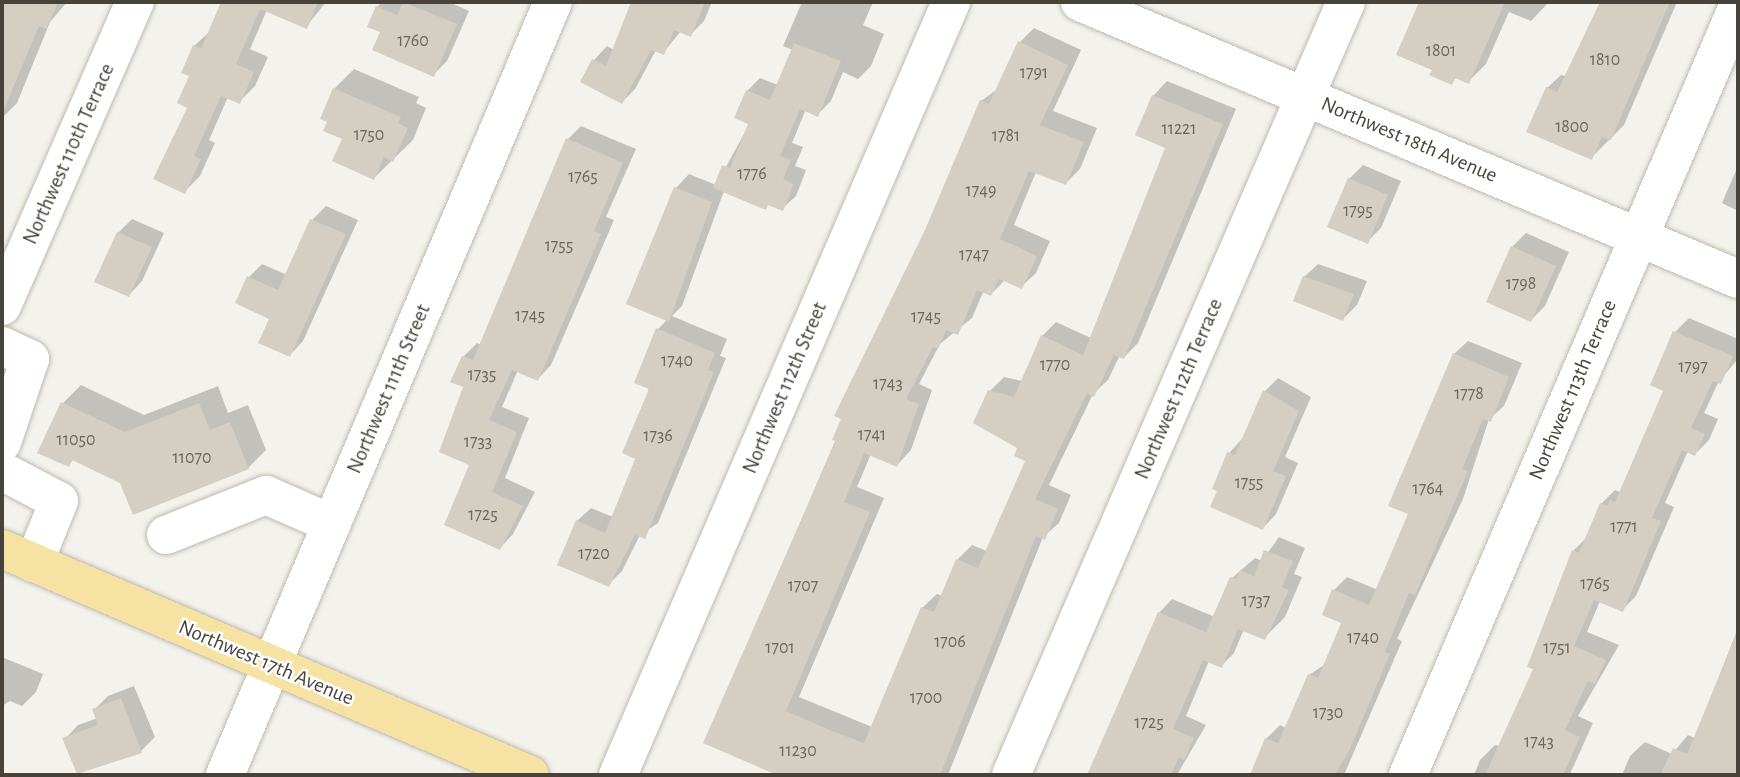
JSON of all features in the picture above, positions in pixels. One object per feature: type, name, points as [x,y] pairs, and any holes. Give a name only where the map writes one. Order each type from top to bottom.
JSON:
[{"type":"main road","name":"Northwest 17th Avenue","points":[[18,556],[530,775]]},
{"type":"street","name":"Northwest 110th Terrace","points":[[2,306],[135,2]]},
{"type":"street","name":"Northwest 111th Street","points":[[225,775],[553,2]]},
{"type":"street","name":"Northwest 112th Street","points":[[618,775],[951,2]]},
{"type":"street","name":"Northwest 18th Avenue","points":[[1080,2],[1738,279]]},
{"type":"street","name":"Northwest 112th Terrace","points":[[1011,775],[1346,2]]},
{"type":"street","name":"Northwest 113th Terrace","points":[[1408,775],[1738,6]]},
{"type":"street","points":[[2,346],[30,359],[2,442]]},
{"type":"street","points":[[2,471],[59,501],[18,556]]},
{"type":"street","points":[[166,535],[266,495],[332,524]]},
{"type":"building","points":[[2,2],[58,2],[46,29],[39,26],[2,114]]},
{"type":"building","points":[[221,2],[318,2],[307,29],[260,9],[236,64],[254,72],[240,104],[221,96],[194,156],[201,159],[185,194],[153,179],[187,108],[177,103],[189,76],[181,73],[193,45],[201,49]]},
{"type":"building","points":[[403,2],[457,24],[434,77],[372,50],[380,32],[367,27],[376,6],[397,15]]},
{"type":"building","points":[[631,2],[705,2],[691,37],[674,30],[664,55],[651,50],[622,104],[580,82],[592,59],[606,66]]},
{"type":"building","points":[[1419,2],[1505,2],[1469,84],[1455,78],[1452,85],[1429,75],[1432,70],[1396,55]]},
{"type":"building","points":[[1600,2],[1670,2],[1611,140],[1602,137],[1592,160],[1526,132],[1546,87],[1557,92]]},
{"type":"building","points":[[1018,41],[1068,65],[1040,125],[1084,142],[1066,185],[1029,171],[1000,239],[1037,256],[1022,289],[999,279],[991,296],[977,290],[958,335],[946,330],[938,349],[933,347],[906,399],[919,404],[897,467],[864,453],[844,502],[870,512],[786,711],[827,729],[864,743],[921,607],[934,612],[956,559],[978,568],[1025,461],[1014,456],[1017,448],[973,423],[988,390],[1014,397],[1041,335],[1083,355],[1165,148],[1135,135],[1152,95],[1223,124],[1124,359],[1114,355],[1094,397],[1087,393],[1035,499],[1058,509],[1045,540],[1036,536],[940,775],[777,775],[703,743],[836,441],[832,440],[841,419],[834,416],[925,230],[980,100],[989,104]]},
{"type":"building","points":[[794,43],[841,61],[818,117],[800,109],[780,156],[791,160],[783,179],[794,184],[783,211],[768,205],[766,210],[713,188],[722,165],[730,168],[748,124],[734,118],[746,90],[770,100]]},
{"type":"building","points":[[333,88],[401,117],[398,123],[408,128],[393,162],[384,157],[374,180],[332,161],[342,139],[323,131],[327,122],[320,119]]},
{"type":"building","points":[[566,138],[623,163],[594,231],[601,234],[538,381],[512,370],[489,420],[517,432],[492,492],[523,506],[500,550],[444,525],[469,465],[439,452],[463,387],[450,382],[462,356],[473,360]]},
{"type":"building","points":[[1348,178],[1388,195],[1368,244],[1327,227]]},
{"type":"building","points":[[674,187],[712,202],[669,322],[626,304]]},
{"type":"building","points":[[310,219],[346,234],[290,357],[258,343],[269,319],[235,303],[247,276],[278,290]]},
{"type":"building","points":[[117,232],[152,247],[129,297],[94,282]]},
{"type":"building","points":[[1511,246],[1556,266],[1531,322],[1486,302]]},
{"type":"building","points":[[1303,276],[1354,294],[1343,321],[1293,301]]},
{"type":"building","points":[[656,328],[715,353],[708,370],[714,372],[645,539],[635,535],[609,587],[557,565],[576,520],[605,533],[635,459],[622,453],[649,389],[634,383]]},
{"type":"building","points":[[1673,331],[1733,356],[1721,384],[1713,381],[1691,428],[1705,434],[1695,456],[1682,450],[1652,518],[1661,521],[1623,612],[1594,600],[1574,646],[1606,660],[1595,684],[1588,681],[1565,730],[1580,737],[1563,775],[1485,775],[1533,669],[1527,667],[1572,550],[1579,553],[1600,503],[1607,506],[1610,500],[1615,502],[1663,391],[1650,385]]},
{"type":"building","points":[[1453,353],[1509,377],[1491,422],[1483,419],[1462,469],[1468,471],[1415,595],[1409,593],[1385,652],[1390,654],[1349,751],[1335,775],[1250,775],[1265,738],[1278,743],[1308,674],[1318,678],[1341,623],[1322,615],[1332,589],[1369,605],[1408,514],[1388,506]]},
{"type":"building","points":[[1263,390],[1299,411],[1273,471],[1286,476],[1263,530],[1210,507],[1217,491],[1212,489],[1227,452],[1235,455]]},
{"type":"building","points":[[61,402],[125,432],[199,403],[210,430],[230,422],[249,469],[133,515],[120,483],[72,460],[69,467],[37,453]]},
{"type":"building","points":[[1264,550],[1293,561],[1282,587],[1289,590],[1265,640],[1238,629],[1222,668],[1203,660],[1173,729],[1194,738],[1184,760],[1179,757],[1171,775],[1087,775],[1158,612],[1206,632],[1230,577],[1237,579],[1240,570],[1254,576]]},
{"type":"building","points":[[1738,630],[1738,775],[1660,775],[1673,748],[1687,754]]},
{"type":"building","points":[[121,698],[142,753],[77,774],[62,738],[98,725],[92,709]]}]
